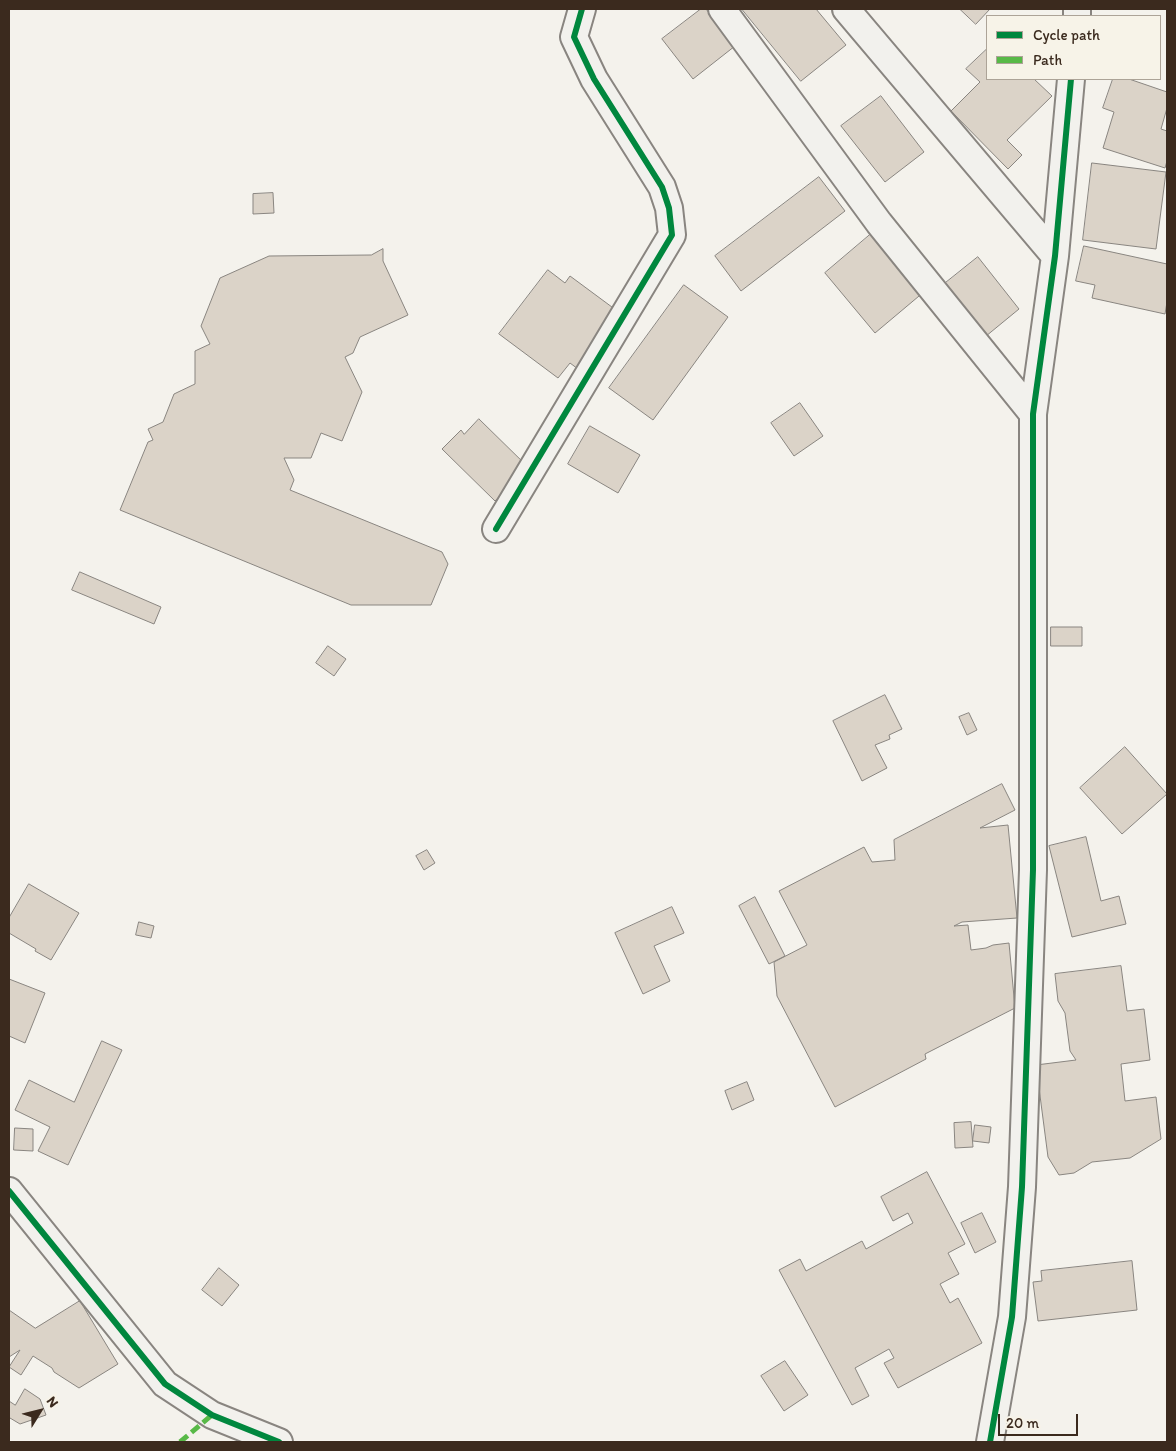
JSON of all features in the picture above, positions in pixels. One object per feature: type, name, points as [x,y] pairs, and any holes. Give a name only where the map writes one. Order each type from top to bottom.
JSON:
[{"type":"street","points":[[496,529],[672,235],[669,208],[662,187],[594,79],[574,37],[582,9]]},
{"type":"street","points":[[722,9],[878,223],[1033,414]]},
{"type":"street","points":[[846,9],[1055,256]]},
{"type":"street","points":[[990,1442],[1012,1317],[1022,1187],[1033,870],[1033,414],[1055,256],[1071,80]]},
{"type":"street","points":[[9,1192],[165,1384],[212,1415],[279,1442]]},
{"type":"building","points":[[701,9],[706,9],[735,46],[693,79],[662,39]]},
{"type":"building","points":[[742,9],[816,9],[846,45],[801,81]]},
{"type":"building","points":[[960,9],[990,9],[976,24]]},
{"type":"building","points":[[986,50],[986,80],[1035,80],[1052,96],[1007,140],[1022,155],[1008,169],[951,111],[980,82],[966,69]]},
{"type":"building","points":[[1113,80],[1132,80],[1167,92],[1167,108],[1161,129],[1167,131],[1167,161],[1165,168],[1103,148],[1114,112],[1103,108]]},
{"type":"building","points":[[881,96],[924,152],[885,182],[841,126]]},
{"type":"building","points":[[1092,163],[1166,172],[1156,249],[1083,240]]},
{"type":"building","points":[[819,177],[845,211],[741,291],[715,256]]},
{"type":"building","points":[[273,193],[274,213],[253,214],[253,194]]},
{"type":"building","points":[[871,234],[925,291],[875,333],[825,273]]},
{"type":"building","points":[[1084,246],[1167,264],[1167,302],[1165,314],[1092,298],[1095,285],[1076,281]]},
{"type":"building","points":[[383,249],[383,261],[408,315],[360,337],[353,353],[345,357],[362,392],[342,441],[321,433],[311,458],[284,458],[294,480],[290,490],[442,552],[448,564],[431,605],[351,605],[120,510],[148,442],[153,440],[148,429],[163,422],[174,394],[195,384],[195,351],[210,344],[201,326],[220,278],[269,256],[371,255]]},
{"type":"building","points":[[978,257],[1019,309],[980,341],[938,289]]},
{"type":"building","points":[[548,270],[565,283],[570,276],[620,313],[578,369],[570,363],[558,378],[499,334]]},
{"type":"building","points":[[684,285],[728,317],[653,420],[609,388]]},
{"type":"building","points":[[800,403],[823,436],[794,456],[771,423]]},
{"type":"building","points":[[479,419],[528,467],[495,501],[442,449],[461,430],[464,434]]},
{"type":"building","points":[[590,426],[640,455],[618,493],[568,464]]},
{"type":"building","points":[[80,572],[161,607],[154,624],[72,590]]},
{"type":"building","points":[[1051,627],[1082,627],[1082,646],[1051,646]]},
{"type":"building","points":[[328,646],[346,659],[334,676],[316,663]]},
{"type":"building","points":[[885,695],[902,729],[889,735],[890,739],[875,745],[887,768],[862,781],[833,721]]},
{"type":"building","points":[[969,713],[977,730],[967,735],[959,717]]},
{"type":"building","points":[[1125,747],[1167,794],[1122,834],[1080,788]]},
{"type":"building","points":[[1002,784],[1015,810],[980,828],[1008,825],[1017,918],[962,922],[954,926],[968,925],[971,950],[1009,943],[1015,1008],[925,1054],[926,1059],[835,1107],[777,996],[774,962],[807,945],[779,891],[864,847],[872,862],[895,860],[894,840]]},
{"type":"building","points":[[1086,837],[1101,901],[1119,896],[1126,924],[1072,937],[1049,846]]},
{"type":"building","points":[[427,850],[435,863],[424,870],[416,856]]},
{"type":"building","points":[[29,884],[79,913],[51,960],[9,933],[9,918]]},
{"type":"building","points":[[755,897],[785,956],[769,964],[739,906]]},
{"type":"building","points":[[672,907],[684,933],[654,946],[670,981],[643,994],[615,933]]},
{"type":"building","points":[[139,922],[154,926],[151,938],[136,935]]},
{"type":"building","points":[[1121,966],[1127,1011],[1144,1009],[1150,1060],[1121,1064],[1125,1101],[1156,1097],[1161,1139],[1130,1158],[1092,1162],[1074,1173],[1059,1175],[1048,1157],[1036,1065],[1076,1060],[1070,1051],[1065,1013],[1058,1001],[1055,974]]},
{"type":"building","points":[[9,979],[45,993],[25,1043],[9,1036]]},
{"type":"building","points":[[102,1041],[122,1050],[68,1165],[38,1151],[50,1127],[15,1110],[29,1080],[74,1102]]},
{"type":"building","points":[[747,1082],[754,1100],[732,1110],[725,1091]]},
{"type":"building","points":[[971,1122],[973,1147],[955,1148],[954,1123]]},
{"type":"building","points":[[975,1125],[991,1127],[989,1143],[973,1141]]},
{"type":"building","points":[[15,1128],[33,1129],[33,1151],[14,1150]]},
{"type":"building","points":[[927,1172],[965,1244],[948,1253],[959,1274],[940,1284],[950,1303],[958,1298],[982,1343],[898,1388],[884,1363],[894,1358],[889,1349],[855,1368],[869,1396],[852,1405],[779,1270],[800,1259],[806,1271],[862,1241],[866,1249],[913,1223],[908,1213],[893,1221],[881,1197]]},
{"type":"building","points":[[982,1213],[996,1242],[975,1253],[961,1223]]},
{"type":"building","points":[[1132,1261],[1137,1310],[1038,1321],[1033,1282],[1042,1281],[1041,1271]]},
{"type":"building","points":[[219,1268],[239,1285],[222,1306],[202,1290]]},
{"type":"building","points":[[80,1301],[118,1364],[79,1388],[33,1356],[21,1375],[9,1367],[20,1350],[9,1357],[9,1310],[35,1328]]},
{"type":"building","points":[[785,1361],[808,1395],[784,1411],[761,1376]]},
{"type":"building","points":[[25,1389],[40,1399],[46,1415],[20,1424],[10,1418],[9,1420],[9,1401],[15,1405]]},
{"type":"marked path","points":[[180,1442],[212,1415]]},
{"type":"cycle path","points":[[496,529],[672,235],[669,208],[662,187],[594,79],[574,37],[582,9]]},
{"type":"cycle path","points":[[990,1442],[1012,1317],[1022,1187],[1033,870],[1033,414],[1055,256],[1071,80]]},
{"type":"cycle path","points":[[9,1191],[165,1384],[212,1415],[279,1442]]}]
